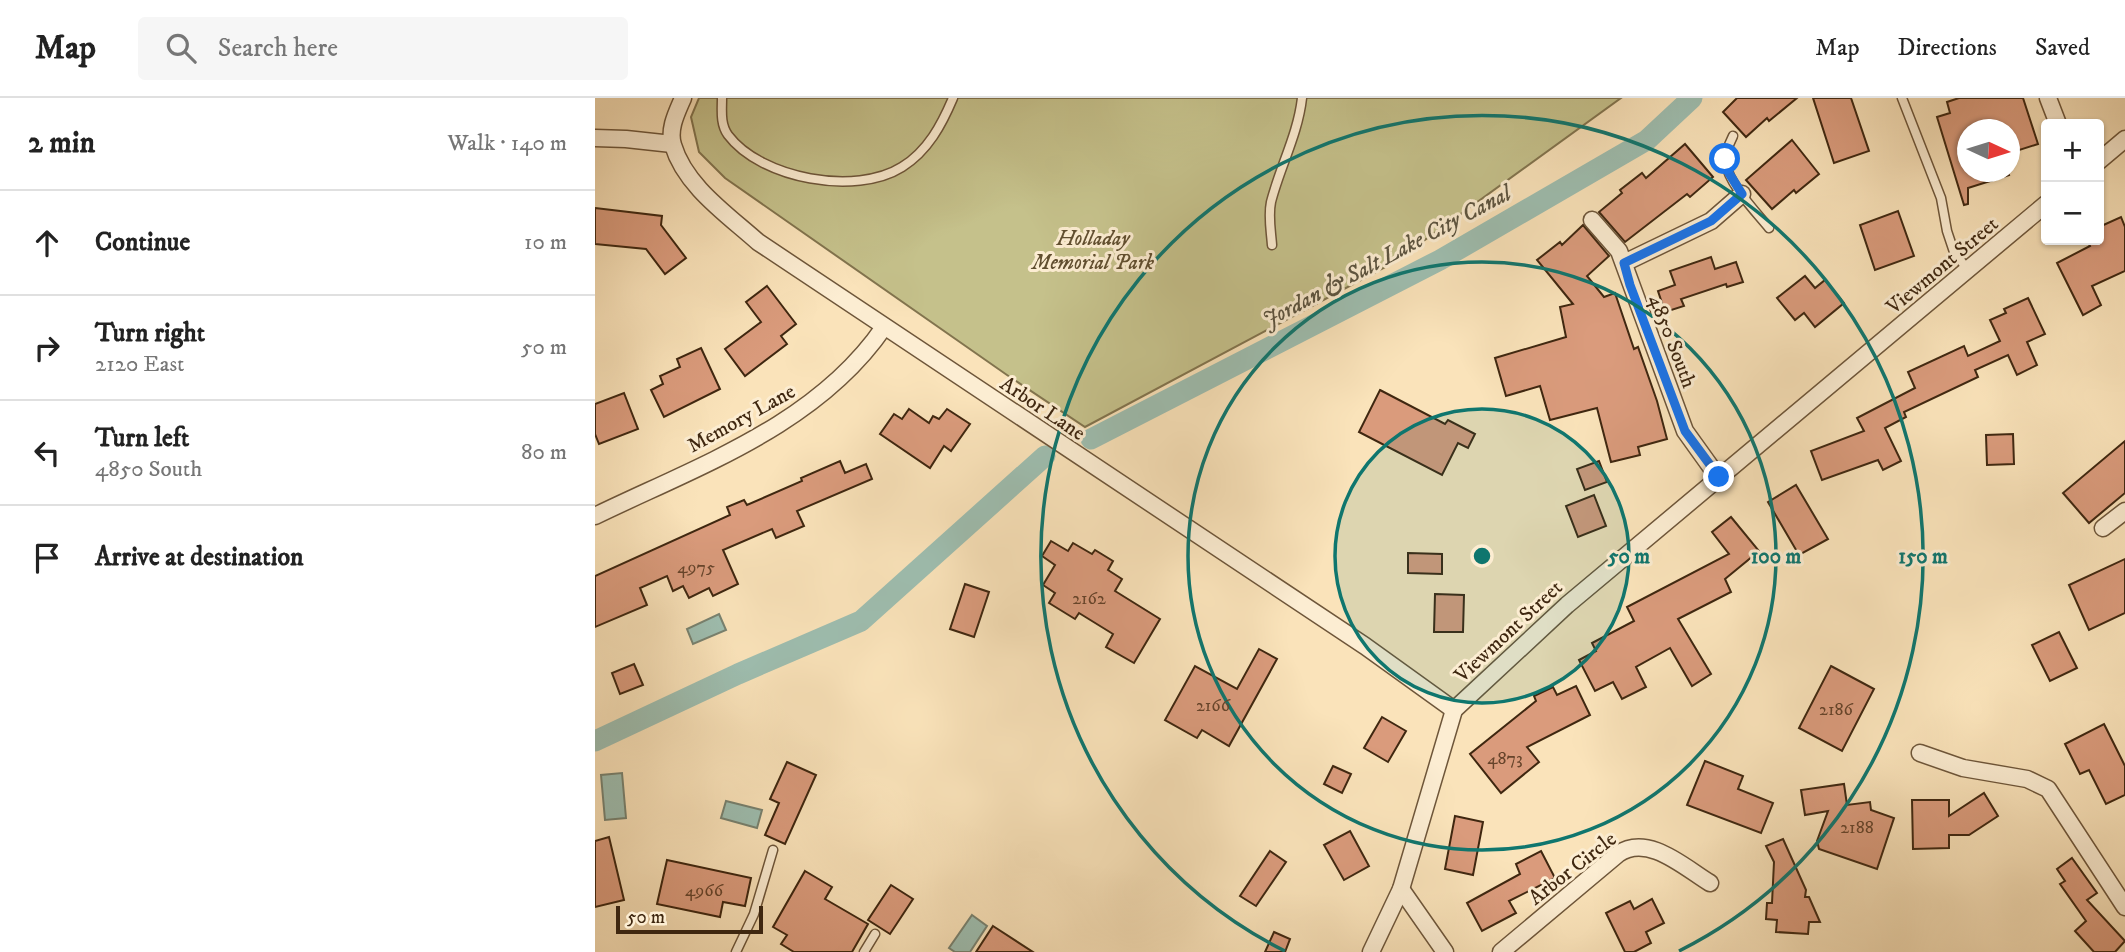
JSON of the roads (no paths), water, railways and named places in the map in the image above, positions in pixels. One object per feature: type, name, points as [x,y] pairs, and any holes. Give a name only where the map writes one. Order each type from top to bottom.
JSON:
[{"type":"street","points":[[595,138],[672,144],[673,120],[683,98]]},
{"type":"street","points":[[2048,98],[2056,119]]},
{"type":"street","points":[[2104,156],[2125,139]]},
{"type":"street","name":"Arbor Lane","points":[[672,144],[694,185],[758,242],[1365,646],[1454,710]]},
{"type":"street","points":[[1624,263],[1711,221],[1742,194]]},
{"type":"street","name":"Viewmont Street","points":[[1371,952],[1401,889],[1454,710],[1567,605],[2041,208]]},
{"type":"street","name":"4850 South","points":[[1592,220],[1619,251],[1685,431],[1719,477]]},
{"type":"street","name":"Memory Lane","points":[[595,516],[758,437],[814,401],[871,347],[884,327]]},
{"type":"street","points":[[2103,527],[2125,511]]},
{"type":"street","points":[[1920,753],[1963,768],[2027,779],[2048,789],[2125,907]]},
{"type":"street","name":"Arbor Circle","points":[[1501,952],[1618,854],[1630,847],[1643,846],[1655,850],[1710,883]]},
{"type":"street","points":[[1401,889],[1445,952]]},
{"type":"lane","points":[[722,98],[722,121],[727,134],[757,160],[781,171],[846,183],[873,178],[902,167],[924,149],[953,98]]},
{"type":"lane","points":[[1272,246],[1271,204],[1300,114],[1302,98]]},
{"type":"lane","points":[[1902,98],[1941,198],[1944,221],[1954,252],[1968,271]]},
{"type":"lane","points":[[1733,136],[1725,159],[1727,170],[1769,228]]},
{"type":"lane","points":[[736,952],[754,914],[773,850]]},
{"type":"lane","points":[[864,952],[874,934]]},
{"type":"waterway","name":"Jordan & Salt Lake City Canal","points":[[1091,439],[1440,260],[1647,140],[1692,98]]},
{"type":"waterway","name":"Jordan & Salt Lake City Canal","points":[[595,741],[738,674],[861,621],[1045,456]]},
{"type":"park label","name":"Holladay Memorial Park","points":[[1093,250]]}]
